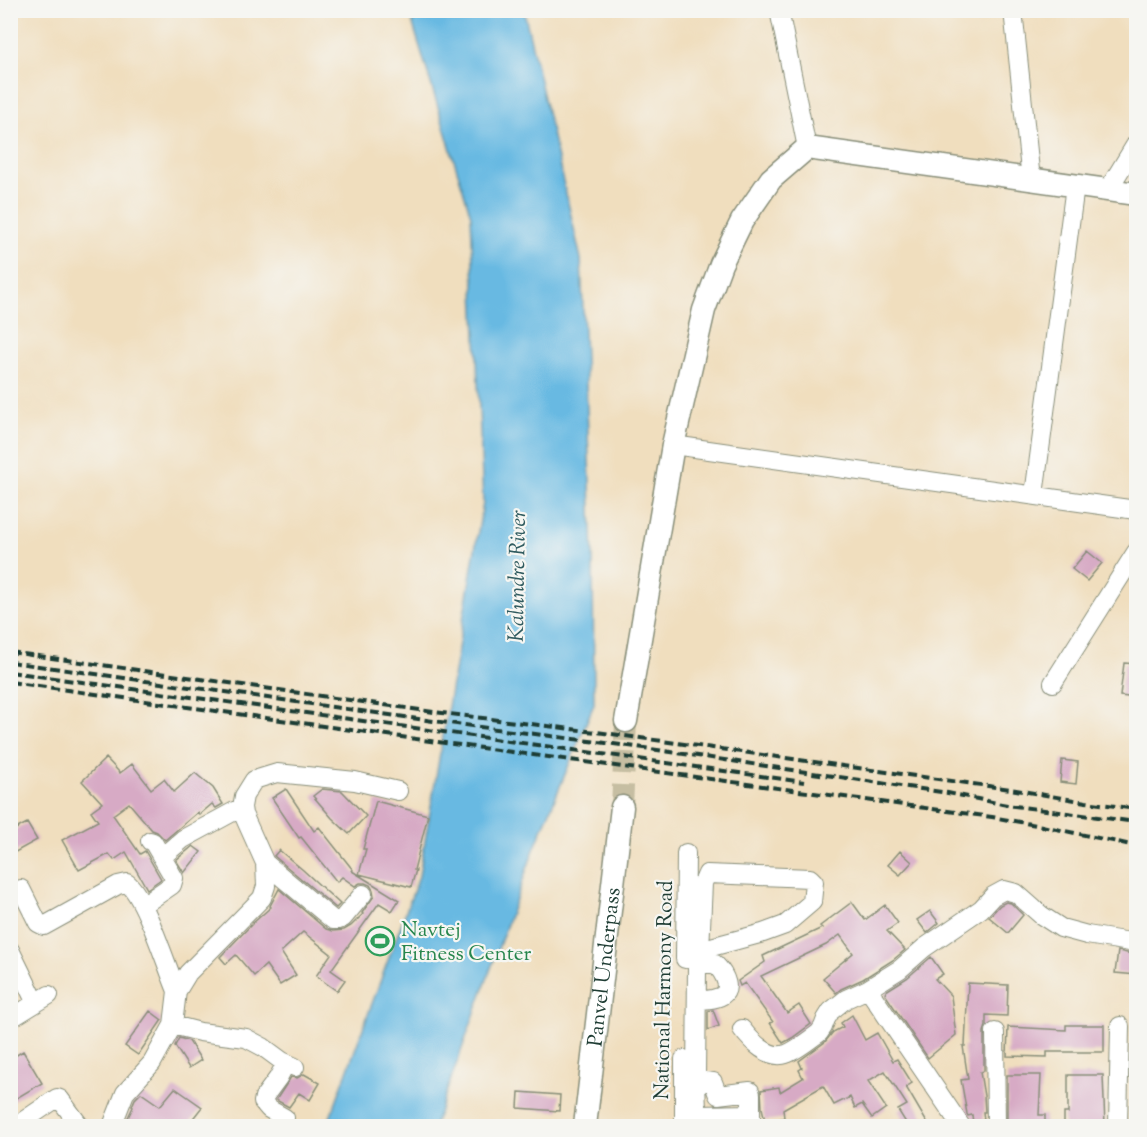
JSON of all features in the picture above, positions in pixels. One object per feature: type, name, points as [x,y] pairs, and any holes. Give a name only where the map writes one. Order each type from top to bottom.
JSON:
[{"type":"main road","points":[[626,721],[673,445],[704,310],[721,264],[742,221],[771,179],[807,148],[1137,194]]},
{"type":"main road","name":"Panvel Underpass","points":[[585,1126],[622,807]]},
{"type":"street","points":[[779,10],[807,148]]},
{"type":"street","points":[[1013,10],[1031,180]]},
{"type":"street","points":[[1108,190],[1137,144]]},
{"type":"street","points":[[1034,495],[1075,186]]},
{"type":"street","points":[[673,445],[1137,510]]},
{"type":"street","points":[[1053,683],[1137,552]]},
{"type":"street","points":[[112,1126],[125,1093],[152,1063],[173,1025],[177,991],[189,973],[262,898],[266,886],[265,863],[242,807],[244,796],[254,780],[277,772],[355,781],[398,790]]},
{"type":"street","points":[[162,856],[183,838],[242,807]]},
{"type":"street","points":[[143,905],[172,885],[174,878],[153,842],[150,841]]},
{"type":"street","name":"National Harmony Road","points":[[684,1126],[690,1080],[695,954],[694,883],[686,853]]},
{"type":"street","points":[[265,863],[333,920],[343,918],[363,894]]},
{"type":"street","points":[[694,883],[707,874],[810,878],[814,882],[812,902],[785,925],[695,954]]},
{"type":"street","points":[[22,888],[38,923],[44,926],[117,885],[127,883],[143,905],[177,991]]},
{"type":"street","points":[[742,1029],[764,1050],[777,1056],[788,1054],[819,1033],[831,1011],[846,999],[868,989],[900,969],[924,948],[981,909],[993,896],[1004,890],[1016,893],[1041,915],[1061,928],[1087,935],[1137,943]]},
{"type":"street","points":[[10,950],[42,999],[13,1012]]},
{"type":"street","points":[[690,1080],[713,1082],[718,1095],[750,1091],[751,1120],[697,1113],[690,1080],[697,1000],[695,954]]},
{"type":"street","points":[[695,954],[715,964],[726,980],[726,992],[723,995],[715,999],[697,1000]]},
{"type":"street","points":[[868,989],[961,1126]]},
{"type":"street","points":[[173,1025],[200,1032],[246,1038],[290,1065],[264,1097],[263,1102],[269,1109],[285,1118]]},
{"type":"street","points":[[1118,1126],[1123,1026],[1126,1126]]},
{"type":"street","points":[[995,1032],[996,1126]]},
{"type":"street","points":[[16,1126],[57,1098],[80,1126]]},
{"type":"water","name":"Kalundre River","points":[[409,11],[524,11],[581,259],[593,557],[594,704],[533,852],[434,1126],[327,1126],[419,876],[483,503],[471,216]]},
{"type":"building","points":[[1087,551],[1102,563],[1087,581],[1072,569]]},
{"type":"building","points":[[1124,663],[1137,664],[1137,698],[1120,696]]},
{"type":"building","points":[[106,758],[120,773],[132,764],[151,789],[164,779],[174,792],[195,773],[213,788],[223,804],[216,808],[212,804],[199,815],[198,812],[165,840],[152,830],[129,803],[113,815],[140,854],[145,851],[161,879],[147,889],[126,852],[114,860],[109,854],[79,870],[62,840],[98,821],[91,811],[102,803],[82,781]]},
{"type":"building","points":[[1062,760],[1078,762],[1076,784],[1060,782]]},
{"type":"building","points":[[286,789],[314,831],[319,827],[352,871],[399,900],[392,911],[379,903],[331,970],[345,980],[337,991],[316,976],[331,954],[303,932],[281,952],[296,975],[280,985],[266,965],[254,976],[236,955],[226,964],[220,957],[271,907],[279,889],[326,929],[333,931],[344,930],[351,926],[363,914],[374,896],[370,885],[365,883],[355,886],[342,877],[337,882],[301,837],[299,838],[272,798]]},
{"type":"building","points":[[322,789],[342,791],[366,816],[349,834],[313,796]]},
{"type":"building","points":[[376,801],[428,815],[411,887],[359,874]]},
{"type":"building","points":[[27,823],[37,840],[10,855],[10,832]]},
{"type":"building","points":[[193,846],[201,852],[184,873],[176,860]]},
{"type":"building","points":[[279,850],[340,904],[336,908],[274,856]]},
{"type":"building","points":[[900,851],[912,862],[900,875],[888,865]]},
{"type":"building","points":[[852,902],[865,920],[885,905],[898,923],[887,931],[905,950],[863,979],[836,993],[823,978],[853,953],[840,935],[826,945],[761,976],[787,1013],[799,1005],[811,1024],[783,1043],[770,1023],[773,1022],[745,983],[740,986],[738,981],[765,962],[763,956],[822,928],[820,926]]},
{"type":"building","points":[[1006,902],[1011,903],[1023,915],[1008,933],[989,917]]},
{"type":"building","points":[[930,911],[939,923],[927,933],[917,920]]},
{"type":"building","points":[[1118,951],[1132,954],[1132,958],[1137,958],[1137,975],[1115,973]]},
{"type":"building","points":[[931,957],[943,974],[935,979],[951,996],[956,1035],[928,1058],[885,994]]},
{"type":"building","points":[[968,983],[1008,985],[1007,1016],[986,1015],[984,1071],[980,1072],[985,1112],[983,1112],[984,1120],[973,1123],[972,1115],[967,1114],[961,1080],[968,1079],[963,1046],[965,1046]]},
{"type":"building","points":[[713,1010],[719,1026],[708,1030],[708,1011]]},
{"type":"building","points":[[150,1011],[162,1020],[138,1055],[125,1046]]},
{"type":"building","points":[[852,1015],[865,1040],[877,1033],[893,1061],[897,1059],[912,1083],[906,1087],[929,1126],[908,1126],[898,1110],[907,1105],[885,1071],[868,1081],[886,1108],[872,1118],[862,1104],[855,1108],[850,1097],[834,1105],[823,1086],[783,1109],[784,1118],[765,1121],[761,1090],[779,1087],[780,1092],[803,1078],[799,1070],[802,1068],[799,1061],[825,1042],[833,1032],[843,1027],[841,1023]]},
{"type":"building","points":[[1066,1025],[1104,1025],[1104,1052],[1047,1052],[1047,1057],[1007,1056],[1008,1027],[1066,1030]]},
{"type":"building","points":[[179,1038],[189,1041],[201,1060],[189,1068],[175,1046]]},
{"type":"building","points":[[23,1051],[42,1083],[10,1102],[10,1059]]},
{"type":"building","points":[[304,1074],[320,1083],[310,1100],[299,1093],[289,1107],[276,1100],[291,1077],[297,1078]]},
{"type":"building","points":[[1007,1075],[1041,1075],[1039,1115],[1045,1115],[1045,1126],[1007,1126]]},
{"type":"building","points":[[1068,1075],[1103,1075],[1105,1126],[1064,1126],[1064,1113],[1068,1113]]},
{"type":"building","points":[[175,1088],[202,1107],[187,1126],[124,1126],[135,1099],[141,1093],[160,1106]]},
{"type":"building","points":[[519,1092],[560,1095],[559,1111],[518,1108]]},
{"type":"tunnel","points":[[622,807],[626,721]]},
{"type":"railway","points":[[10,652],[434,712],[1010,789],[1136,809]]},
{"type":"railway","points":[[10,662],[637,747],[948,793],[1007,805],[1136,822]]},
{"type":"railway","points":[[10,672],[804,782]]},
{"type":"railway","points":[[10,682],[992,817],[1136,846]]},
{"type":"place","name":"Navtej Fitness Center","points":[[380,941]]}]
